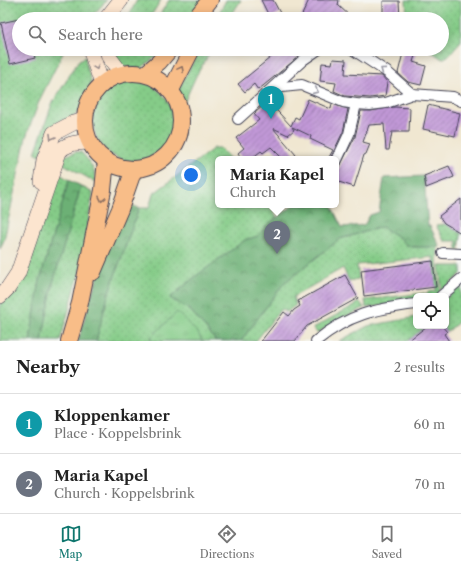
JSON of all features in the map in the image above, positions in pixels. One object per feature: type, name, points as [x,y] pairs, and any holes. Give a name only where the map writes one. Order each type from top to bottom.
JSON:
[{"type":"main road","points":[[201,12],[210,0]]},
{"type":"main road","points":[[213,12],[220,0]]},
{"type":"main road","points":[[145,74],[164,56]]},
{"type":"main road","points":[[171,90],[188,56]]},
{"type":"main road","points":[[122,74],[145,74],[159,79],[171,90],[179,104],[182,116],[179,138],[168,155],[150,166],[134,169],[120,166],[106,160],[90,142],[85,120],[89,102],[102,84],[122,74]]},
{"type":"main road","points":[[69,341],[80,303],[103,190],[106,160]]},
{"type":"main road","points":[[80,303],[110,234],[134,169]]},
{"type":"street","points":[[112,12],[120,0]]},
{"type":"street","points":[[92,56],[102,84]]},
{"type":"street","points":[[109,56],[122,74]]},
{"type":"street","points":[[238,119],[310,56]]},
{"type":"street","points":[[363,56],[387,72],[412,94]]},
{"type":"street","points":[[298,65],[296,76],[302,85]]},
{"type":"street","points":[[266,93],[282,87],[302,85],[343,102],[356,104],[370,105],[386,103],[412,94],[453,97],[461,101]]},
{"type":"street","points":[[339,156],[349,134],[356,104]]},
{"type":"street","points":[[36,214],[44,160],[52,137],[58,129],[85,120]]},
{"type":"street","points":[[0,296],[8,288],[18,273],[36,214],[59,152],[63,147],[70,144],[90,142]]},
{"type":"street","points":[[443,253],[461,254]]},
{"type":"street","points":[[445,293],[461,279]]},
{"type":"street","points":[[316,341],[350,318],[370,310],[413,304]]},
{"type":"green space","points":[[0,0],[107,0],[96,12],[12,12],[12,56],[62,56],[40,99],[26,137],[4,240],[0,249]]},
{"type":"green space","points":[[137,0],[161,0],[153,12],[131,12]]},
{"type":"green space","points":[[169,0],[205,0],[196,12],[161,12]]},
{"type":"green space","points":[[226,0],[241,0],[233,12],[220,12]]},
{"type":"green space","points":[[406,0],[461,0],[461,41],[449,55],[449,12],[407,12]]},
{"type":"green space","points":[[113,56],[157,56],[140,69],[120,66]]},
{"type":"green space","points":[[196,56],[208,56],[196,76],[183,105],[178,90]]},
{"type":"green space","points":[[438,56],[448,56],[442,59]]},
{"type":"green space","points":[[86,57],[86,65],[91,84],[86,99],[75,116],[59,122],[52,127],[40,156],[35,153],[52,104],[79,60]]},
{"type":"green space","points":[[133,81],[148,84],[161,93],[170,106],[173,121],[170,136],[161,149],[148,158],[133,161],[118,158],[105,149],[96,136],[93,121],[96,106],[105,93],[118,84]]},
{"type":"green space","points":[[214,148],[220,148],[227,156],[215,156],[215,208],[270,208],[277,217],[258,236],[245,240],[196,276],[171,297],[191,311],[216,341],[96,341],[109,292],[139,208],[149,208],[153,194]]},
{"type":"green space","points":[[76,152],[81,152],[89,162],[94,170],[96,178],[95,182],[60,162],[62,157]]},
{"type":"green space","points":[[57,172],[69,180],[40,280],[30,341],[0,341],[0,303],[6,300]]},
{"type":"green space","points":[[424,176],[428,226],[430,226],[440,247],[412,247],[405,244],[400,238],[382,227],[340,239],[284,283],[241,341],[216,341],[191,311],[170,298],[196,276],[245,240],[258,236],[267,225],[290,208],[332,208],[342,227],[364,225],[370,215],[379,212],[384,178]]},
{"type":"green space","points":[[69,180],[81,186],[53,283],[42,341],[30,341],[40,280]]},
{"type":"green space","points":[[81,186],[93,193],[81,268],[60,341],[42,341],[53,283]]},
{"type":"green space","points":[[125,203],[139,208],[109,292],[96,341],[78,341],[93,290]]},
{"type":"green space","points":[[445,224],[461,233],[459,250],[457,250],[457,241],[444,241],[436,225]]},
{"type":"green space","points":[[382,227],[400,238],[405,244],[412,247],[438,247],[437,268],[440,292],[427,293],[436,291],[433,257],[357,265],[359,279],[349,281],[343,268],[293,297],[296,305],[287,312],[281,309],[256,341],[241,341],[284,283],[340,239]]},
{"type":"green space","points":[[439,266],[461,266],[461,274],[442,291]]},
{"type":"green space","points":[[461,285],[461,320],[447,332],[444,329],[449,329],[449,295]]},
{"type":"green space","points":[[413,294],[413,300],[366,308],[365,300]]},
{"type":"green space","points":[[360,302],[364,308],[317,333],[313,328]]},
{"type":"green space","points":[[177,312],[198,333],[202,341],[153,341],[150,338]]},
{"type":"green space","points":[[413,318],[413,329],[423,329],[408,341],[339,341],[368,326]]},
{"type":"building","points":[[261,0],[273,0],[279,12],[267,12]]},
{"type":"building","points":[[309,0],[339,0],[338,5],[346,12],[303,12]]},
{"type":"building","points":[[383,1],[399,1],[400,12],[383,12]]},
{"type":"building","points":[[12,21],[12,56],[35,56],[35,58],[10,64],[1,23]]},
{"type":"building","points":[[272,56],[299,56],[258,90],[254,84],[245,92],[238,84]]},
{"type":"building","points":[[402,56],[415,56],[413,62],[426,66],[421,85],[408,82],[398,73]]},
{"type":"building","points":[[333,59],[346,60],[345,74],[382,76],[387,82],[385,96],[370,98],[345,96],[334,91],[336,83],[320,81],[322,63],[332,64]]},
{"type":"building","points":[[308,99],[331,109],[332,104],[348,109],[343,132],[331,156],[330,156],[333,150],[310,139],[311,136],[292,127],[294,130],[288,135],[273,128],[296,155],[294,156],[280,156],[271,147],[263,153],[261,151],[255,156],[240,156],[238,153],[244,148],[236,138],[259,120],[254,114],[268,101],[291,126],[295,117],[299,119]]},
{"type":"building","points":[[428,105],[460,113],[455,136],[423,129]]},
{"type":"building","points":[[394,107],[410,108],[409,132],[392,132],[389,150],[386,150],[384,124],[369,125],[363,142],[370,144],[366,154],[364,155],[354,187],[339,182],[339,168],[355,137],[361,111],[371,111]]},
{"type":"building","points":[[449,166],[454,177],[426,188],[424,176]]},
{"type":"building","points":[[461,199],[461,233],[444,223],[439,216]]},
{"type":"building","points":[[433,261],[436,287],[364,296],[361,270]]},
{"type":"building","points":[[345,275],[358,298],[307,326],[295,341],[261,341],[284,312],[289,316],[300,306],[298,301]]},
{"type":"building","points":[[423,329],[444,329],[447,332],[444,334],[449,341],[408,341]]},
{"type":"place","name":"Kloppenkamer","points":[[271,119]]},
{"type":"place","name":"Maria Kapel","points":[[277,254]]}]
